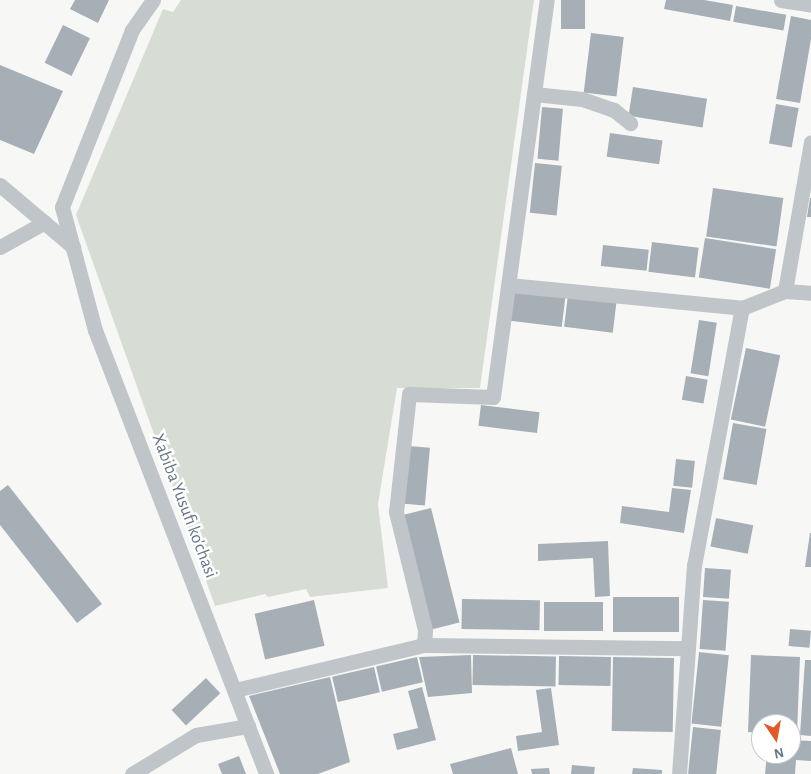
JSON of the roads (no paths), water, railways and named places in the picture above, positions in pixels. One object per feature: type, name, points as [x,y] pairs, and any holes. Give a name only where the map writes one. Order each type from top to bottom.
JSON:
[{"type":"street","name":"Xabiba Yusufi ko'chasi","points":[[153,0],[132,30],[62,207],[95,330],[236,690],[266,774]]},
{"type":"street","points":[[424,645],[425,630],[396,512],[409,394],[493,396],[548,0]]},
{"type":"street","points":[[781,0],[811,5]]},
{"type":"street","points":[[534,94],[582,99],[614,110],[630,122]]},
{"type":"street","points":[[785,291],[811,142]]},
{"type":"street","points":[[0,185],[73,247]]},
{"type":"street","points":[[0,247],[44,222]]},
{"type":"street","points":[[509,285],[742,308],[785,291],[811,294]]},
{"type":"street","points":[[679,774],[694,566],[742,308]]},
{"type":"street","points":[[236,690],[424,645],[688,648]]},
{"type":"street","points":[[132,774],[196,735],[248,726]]}]
